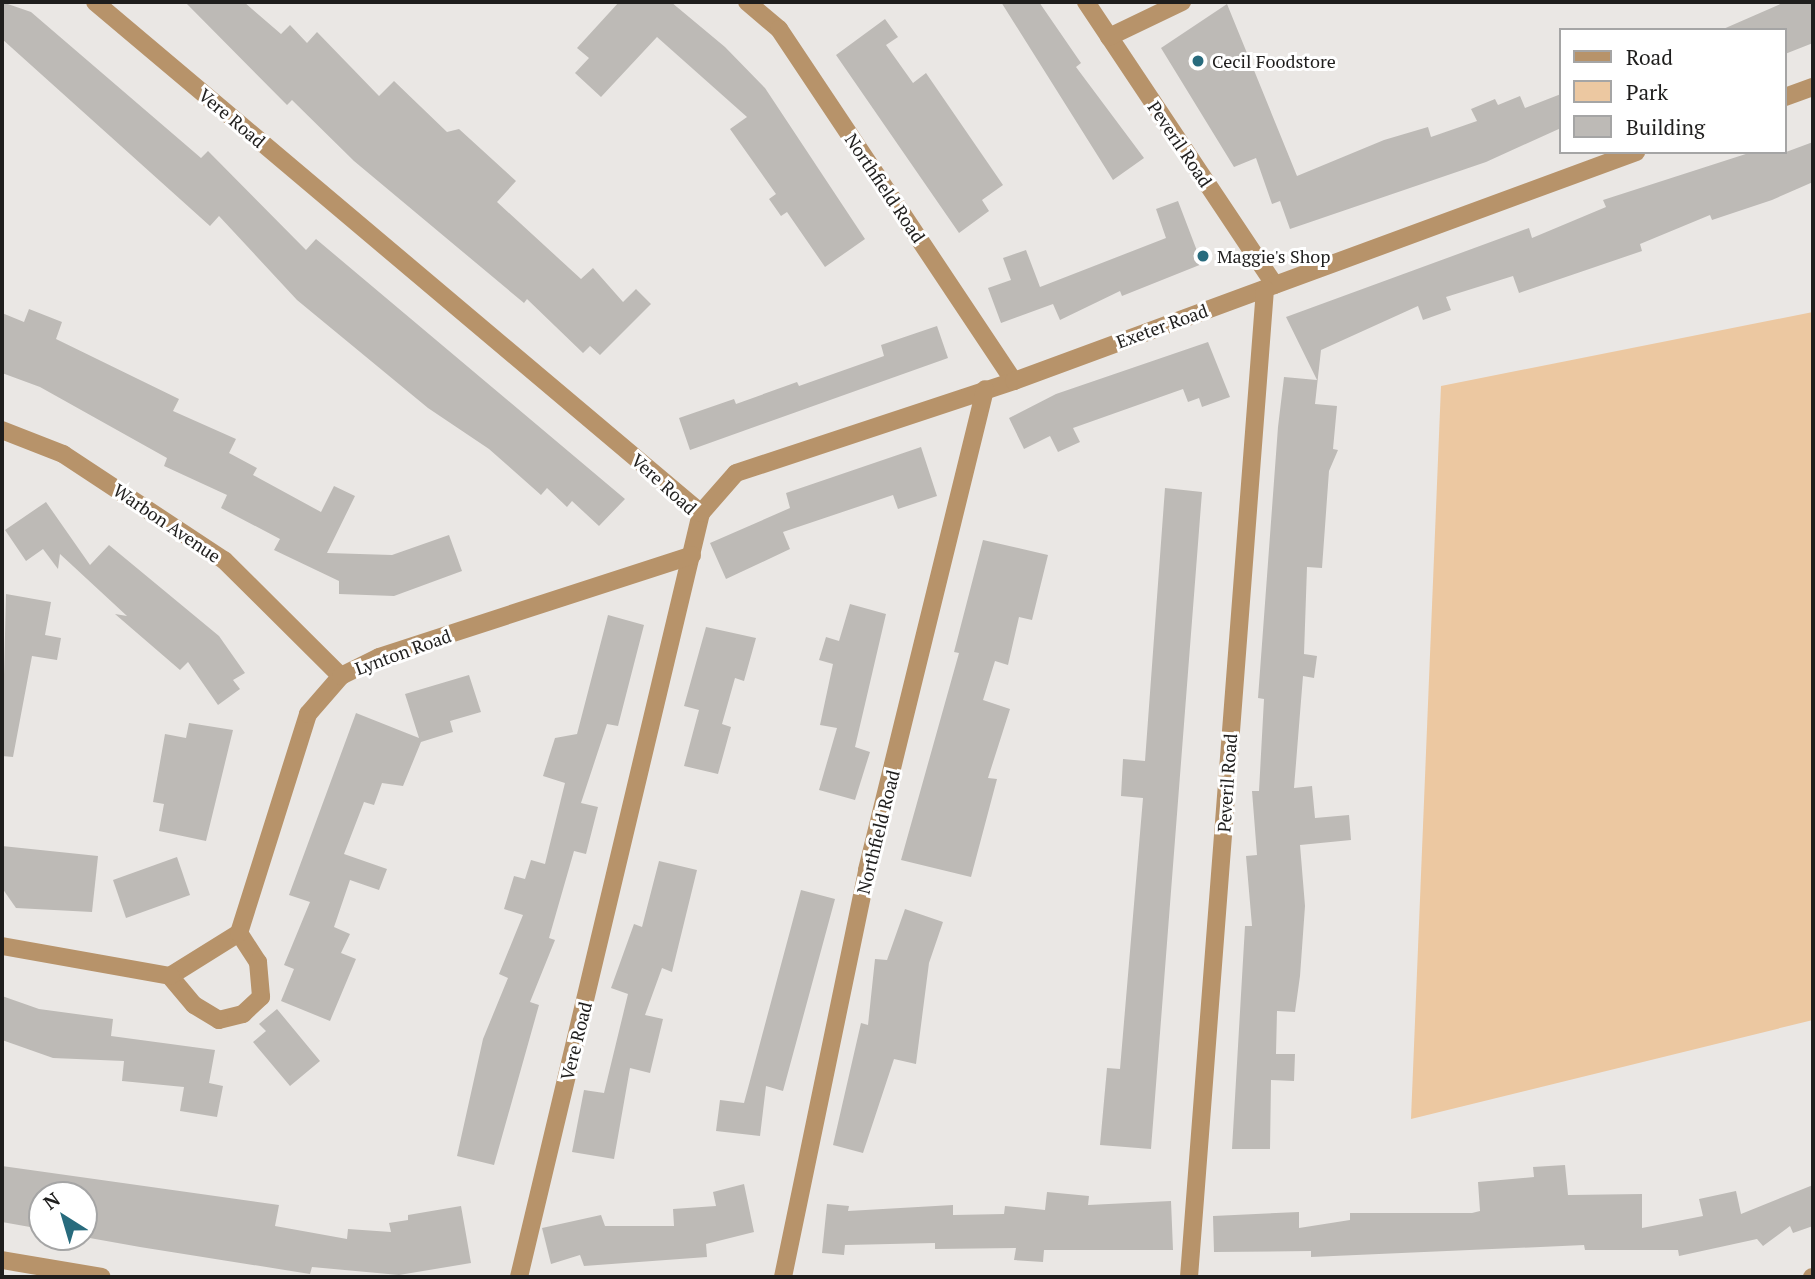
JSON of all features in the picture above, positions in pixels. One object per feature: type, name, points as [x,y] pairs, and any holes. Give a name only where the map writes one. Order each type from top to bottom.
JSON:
[{"type":"street","name":"Vere Road","points":[[95,2],[701,513],[519,1277]]},
{"type":"street","name":"Northfield Road","points":[[747,2],[779,29],[1014,381]]},
{"type":"street","name":"Peveril Road","points":[[1086,2],[1270,287],[1189,1277]]},
{"type":"street","points":[[1109,37],[1182,2]]},
{"type":"street","points":[[1787,96],[1813,87]]},
{"type":"street","name":"Exeter Road","points":[[701,513],[736,473],[1014,381],[1631,154]]},
{"type":"street","name":"Northfield Road","points":[[783,1277],[867,870],[985,389]]},
{"type":"street","name":"Warbon Avenue","points":[[2,430],[63,454],[224,560],[341,676]]},
{"type":"street","name":"Lynton Road","points":[[239,933],[308,714],[341,676],[379,657],[692,555]]},
{"type":"street","points":[[2,947],[170,976],[194,1005],[219,1020],[243,1014],[261,997],[258,962],[239,933],[170,976]]},
{"type":"street","points":[[2,1260],[102,1277]]},
{"type":"green space","points":[[1813,312],[1813,1020],[1411,1119],[1441,386]]},
{"type":"building","points":[[2,2],[31,12],[201,158],[208,151],[306,250],[316,239],[625,499],[599,526],[572,501],[567,507],[547,488],[541,495],[489,449],[428,408],[297,300],[219,216],[210,226],[2,39]]},
{"type":"building","points":[[185,2],[244,2],[281,34],[290,25],[307,43],[317,32],[379,96],[394,81],[447,132],[459,129],[516,181],[497,202],[581,279],[593,268],[623,302],[636,289],[651,304],[600,355],[590,346],[583,353],[527,299],[524,303],[354,161],[292,100],[287,105]]},
{"type":"building","points":[[619,2],[671,2],[725,47],[765,88],[865,239],[825,267],[787,212],[781,216],[769,199],[776,194],[730,129],[747,117],[657,37],[601,97],[575,73],[589,58],[577,48]]},
{"type":"building","points":[[1001,2],[1039,2],[1081,63],[1076,67],[1144,158],[1113,180]]},
{"type":"building","points":[[1785,2],[1813,2],[1813,43],[1787,53],[1787,28],[1726,28]]},
{"type":"building","points":[[1227,4],[1297,176],[1384,140],[1428,127],[1431,137],[1477,121],[1471,109],[1495,99],[1498,105],[1520,96],[1525,108],[1560,94],[1560,128],[1486,162],[1290,229],[1280,201],[1272,204],[1256,158],[1234,167],[1161,48]]},
{"type":"building","points":[[885,19],[898,37],[886,45],[913,83],[926,73],[1003,185],[982,200],[989,211],[959,233],[836,55]]},
{"type":"building","points":[[1813,142],[1813,182],[1772,200],[1712,220],[1710,215],[1640,244],[1642,251],[1519,293],[1513,276],[1446,297],[1451,310],[1423,320],[1418,306],[1321,350],[1315,404],[1337,406],[1333,449],[1338,450],[1329,471],[1322,568],[1307,567],[1304,654],[1317,656],[1314,678],[1303,676],[1294,788],[1312,786],[1315,818],[1349,815],[1351,840],[1300,845],[1305,906],[1300,976],[1295,1012],[1277,1011],[1276,1054],[1295,1054],[1294,1081],[1271,1080],[1270,1149],[1232,1149],[1245,926],[1252,926],[1246,856],[1257,855],[1252,791],[1259,791],[1264,699],[1258,698],[1278,427],[1284,377],[1317,380],[1286,317],[1529,228],[1532,238],[1606,207],[1603,200],[1746,154],[1787,154],[1787,152]]},
{"type":"building","points":[[1178,201],[1202,264],[1122,296],[1120,291],[1060,320],[1053,304],[1001,323],[988,288],[1011,280],[1003,258],[1026,250],[1040,287],[1166,238],[1156,209]]},
{"type":"building","points":[[29,309],[62,322],[56,339],[179,399],[173,411],[236,439],[229,453],[257,468],[253,475],[321,512],[334,486],[355,496],[327,553],[392,555],[449,535],[462,571],[394,596],[339,594],[339,581],[274,550],[280,539],[221,508],[227,495],[164,466],[167,458],[40,387],[2,373],[2,313],[24,322]]},
{"type":"building","points":[[937,326],[948,358],[690,450],[679,418],[734,399],[736,404],[797,382],[799,386],[884,356],[881,345]]},
{"type":"building","points":[[1208,342],[1230,397],[1202,407],[1199,398],[1188,402],[1183,389],[1073,428],[1080,442],[1058,452],[1050,436],[1024,449],[1009,418],[1056,394]]},
{"type":"building","points":[[921,447],[937,496],[898,509],[893,495],[783,532],[790,549],[726,579],[710,543],[790,508],[786,493]]},
{"type":"building","points":[[1165,488],[1202,492],[1151,1149],[1100,1145],[1107,1068],[1120,1069],[1143,798],[1121,796],[1123,759],[1145,761]]},
{"type":"building","points":[[46,502],[90,565],[109,545],[219,636],[245,673],[233,680],[240,689],[218,705],[188,662],[180,670],[115,614],[127,616],[60,554],[58,569],[43,549],[26,561],[5,530]]},
{"type":"building","points":[[983,540],[1048,555],[1032,620],[1019,617],[1008,665],[995,661],[983,700],[1010,709],[988,778],[997,779],[971,877],[901,860],[959,653],[954,652]]},
{"type":"building","points":[[6,594],[51,602],[45,635],[61,638],[57,660],[32,656],[13,757],[2,756]]},
{"type":"building","points":[[850,604],[886,614],[855,747],[870,752],[855,800],[819,790],[837,728],[820,725],[833,664],[819,660],[826,637],[839,641]]},
{"type":"building","points":[[608,615],[644,625],[618,726],[607,724],[581,803],[598,807],[586,854],[574,851],[549,938],[555,940],[530,1002],[539,1005],[494,1165],[457,1156],[483,1039],[508,978],[499,974],[523,915],[504,909],[514,876],[525,879],[531,860],[545,864],[565,783],[543,776],[555,738],[577,734]]},
{"type":"building","points":[[706,627],[756,638],[744,681],[735,678],[722,724],[731,727],[718,774],[684,766],[699,710],[684,706]]},
{"type":"building","points":[[469,675],[481,712],[450,721],[453,732],[421,742],[403,786],[382,783],[374,805],[364,802],[344,854],[387,869],[379,890],[350,880],[334,927],[350,934],[341,953],[356,959],[330,1021],[281,1001],[294,969],[284,965],[310,902],[289,895],[356,713],[419,738],[405,694]]},
{"type":"building","points":[[189,723],[233,730],[206,841],[159,831],[164,804],[153,802],[165,734],[186,738]]},
{"type":"building","points":[[2,846],[98,856],[92,912],[16,908],[2,888]]},
{"type":"building","points":[[177,857],[190,895],[126,918],[113,880]]},
{"type":"building","points":[[659,861],[697,870],[672,972],[662,968],[645,1015],[663,1019],[650,1073],[630,1068],[614,1159],[572,1152],[584,1090],[604,1093],[628,994],[611,988],[634,924],[642,927]]},
{"type":"building","points":[[801,890],[835,899],[783,1091],[766,1086],[760,1136],[716,1131],[720,1100],[744,1103]]},
{"type":"building","points":[[905,909],[943,922],[929,963],[916,1064],[894,1059],[863,1153],[833,1145],[861,1023],[868,1025],[875,959],[887,960]]},
{"type":"building","points":[[2,996],[39,1009],[113,1019],[111,1036],[215,1050],[209,1083],[223,1086],[217,1117],[180,1111],[184,1087],[122,1081],[124,1061],[53,1058],[2,1040]]},
{"type":"building","points":[[277,1009],[320,1061],[290,1086],[253,1042],[266,1031],[259,1024]]},
{"type":"building","points":[[1565,1165],[1568,1195],[1642,1194],[1642,1228],[1703,1216],[1699,1199],[1736,1191],[1741,1214],[1813,1185],[1813,1226],[1793,1233],[1790,1226],[1763,1246],[1757,1239],[1679,1256],[1678,1250],[1585,1250],[1584,1245],[1311,1257],[1311,1251],[1214,1252],[1213,1216],[1299,1212],[1299,1228],[1350,1220],[1350,1213],[1472,1213],[1480,1211],[1478,1182],[1534,1177],[1533,1167]]},
{"type":"building","points":[[2,1166],[279,1205],[275,1226],[347,1239],[348,1229],[391,1232],[389,1223],[408,1220],[408,1215],[461,1206],[471,1263],[399,1275],[312,1267],[310,1274],[98,1240],[98,1181],[28,1181],[28,1227],[2,1222]]},
{"type":"building","points":[[744,1184],[754,1232],[706,1244],[707,1257],[584,1266],[580,1255],[551,1264],[542,1228],[601,1215],[605,1226],[674,1226],[673,1209],[716,1206],[713,1192]]},
{"type":"building","points":[[1047,1192],[1089,1196],[1088,1205],[1171,1201],[1173,1250],[1044,1250],[1043,1262],[1014,1260],[1016,1248],[935,1249],[935,1243],[845,1245],[844,1255],[822,1253],[827,1204],[849,1206],[848,1211],[953,1205],[953,1215],[1004,1214],[1005,1206],[1045,1210]]},
{"type":"place","name":"Cecil Foodstore","points":[[1198,61]]},
{"type":"place","name":"Maggie's Shop","points":[[1203,256]]}]
